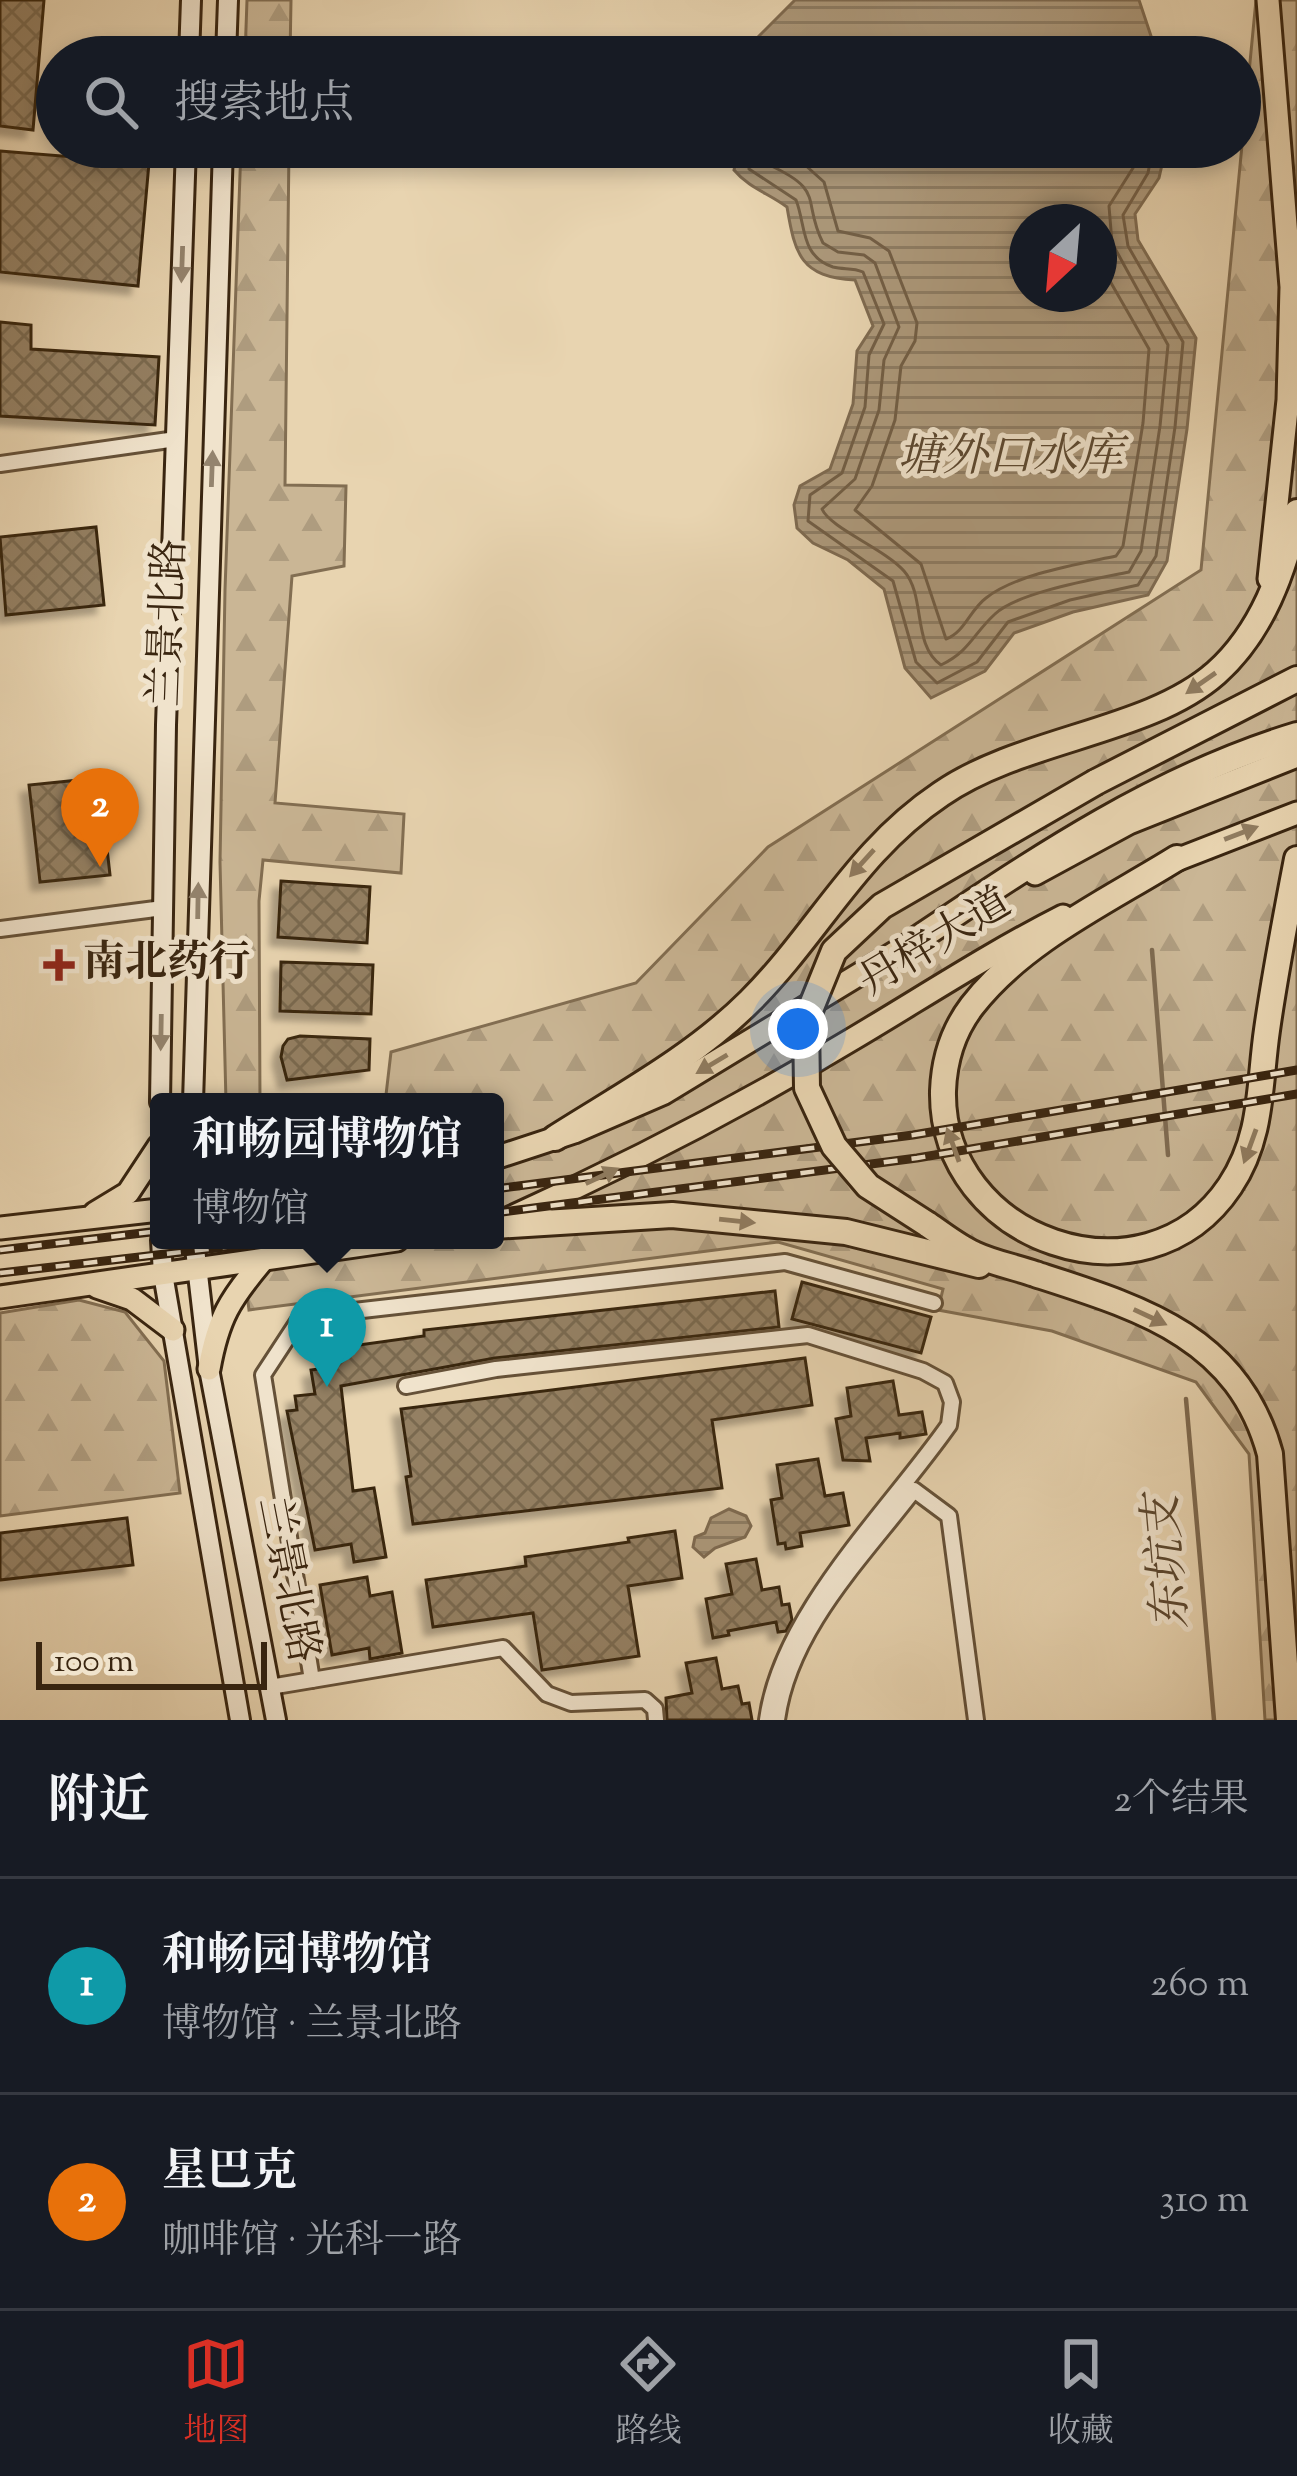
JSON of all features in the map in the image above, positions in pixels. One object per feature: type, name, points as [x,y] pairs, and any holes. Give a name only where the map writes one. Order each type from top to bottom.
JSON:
[{"type":"highway","points":[[556,1138],[702,1042],[751,1000],[897,825],[981,770],[1180,698],[1212,677],[1255,628],[1281,571],[1297,512]]},
{"type":"highway","points":[[1289,1720],[1270,1454],[1263,1428],[1230,1371],[1175,1329],[1107,1297],[974,1254],[868,1186],[834,1145],[807,1088],[806,1020],[834,951],[882,906],[1096,782],[1297,679]]},
{"type":"highway","points":[[919,938],[1063,842],[1178,781],[1297,735]]},
{"type":"highway","points":[[1177,858],[1012,965],[990,985],[958,1026],[944,1075],[943,1104],[956,1158],[990,1204],[1030,1233],[1082,1250],[1138,1248],[1186,1228],[1227,1191],[1244,1164],[1257,1128],[1266,1034],[1297,860]]},
{"type":"highway","points":[[504,1224],[672,1215],[846,1232],[1107,1297]]},
{"type":"main road","points":[[190,36],[191,0]]},
{"type":"main road","points":[[227,36],[228,0]]},
{"type":"main road","points":[[1255,628],[1277,533],[1290,343],[1290,241],[1268,0]]},
{"type":"main road","name":"兰景北路","points":[[160,1093],[185,168]]},
{"type":"main road","name":"兰景北路","points":[[194,1093],[222,168]]},
{"type":"main road","name":"丹梓大道","points":[[504,1155],[664,1093],[919,938],[1129,823],[1297,756]]},
{"type":"main road","name":"丹梓大道","points":[[504,1221],[684,1136],[1004,946],[1177,858],[1297,813]]},
{"type":"main road","points":[[92,1215],[128,1193],[150,1160]]},
{"type":"main road","points":[[0,1228],[150,1211]]},
{"type":"main road","name":"兰景北路","points":[[162,1249],[240,1720]]},
{"type":"main road","name":"兰景北路","points":[[195,1249],[209,1369],[276,1720]]},
{"type":"main road","points":[[0,1297],[337,1249]]},
{"type":"main road","points":[[209,1369],[217,1324],[263,1260]]},
{"type":"main road","points":[[91,1285],[132,1299],[173,1330]]},
{"type":"main road","points":[[185,1397],[213,1392]]},
{"type":"street","points":[[0,464],[176,440]]},
{"type":"street","points":[[0,929],[163,908]]},
{"type":"street","points":[[312,1680],[263,1375],[301,1317],[785,1262],[934,1303]]},
{"type":"street","points":[[406,1386],[496,1370],[808,1335],[923,1371],[945,1383],[952,1402],[949,1425],[804,1617],[783,1662],[767,1720]]},
{"type":"street","points":[[777,1720],[792,1666],[813,1621],[914,1490],[949,1516],[976,1720]]},
{"type":"street","points":[[270,1688],[503,1648],[548,1694],[572,1703],[645,1700],[655,1708],[656,1720]]},
{"type":"green space","points":[[247,0],[291,0],[290,36],[246,36]]},
{"type":"green space","points":[[1256,0],[1297,0],[1297,1720],[1265,1720],[1249,1454],[1196,1382],[1052,1331],[938,1310],[943,1289],[778,1242],[249,1310],[241,1249],[504,1249],[504,1093],[386,1093],[391,1052],[636,983],[768,847],[1201,570],[1240,168],[1261,168],[1261,36],[1253,36]]},
{"type":"green space","points":[[240,168],[289,168],[285,485],[346,486],[344,566],[292,576],[275,803],[404,814],[401,873],[263,860],[260,1093],[226,1093],[220,862]]},
{"type":"green space","points":[[79,1300],[125,1312],[164,1361],[180,1493],[0,1516],[0,1313]]},
{"type":"water","points":[[795,0],[1139,0],[1151,36],[759,36]]},
{"type":"water","name":"塘外口水库","points":[[734,168],[1161,168],[1135,214],[1138,240],[1196,338],[1167,561],[1148,595],[1073,612],[1014,633],[985,671],[931,698],[905,668],[884,589],[797,528],[794,505],[800,486],[830,469],[853,404],[857,351],[873,326],[855,280],[823,274],[804,260],[793,238],[787,207],[752,186]]},
{"type":"water","points":[[729,1509],[746,1516],[751,1526],[745,1537],[704,1557],[693,1547],[695,1537],[705,1533],[711,1518]]},
{"type":"building","points":[[0,0],[44,0],[41,36],[36,36],[33,130],[0,126]]},
{"type":"building","points":[[0,151],[36,154],[36,168],[149,168],[138,286],[0,272]]},
{"type":"building","points":[[0,322],[31,325],[31,349],[159,357],[155,425],[0,416]]},
{"type":"building","points":[[96,527],[104,605],[6,615],[0,537]]},
{"type":"building","points":[[99,778],[110,875],[40,882],[29,785]]},
{"type":"building","points":[[281,881],[370,887],[367,943],[278,937]]},
{"type":"building","points":[[281,962],[373,965],[371,1014],[280,1011]]},
{"type":"building","points":[[300,1036],[370,1039],[369,1070],[287,1080],[283,1046]]},
{"type":"building","points":[[802,1282],[931,1317],[921,1353],[792,1319]]},
{"type":"building","points":[[775,1291],[779,1327],[495,1358],[341,1386],[353,1491],[374,1488],[386,1557],[354,1562],[351,1544],[315,1550],[287,1411],[297,1410],[295,1396],[315,1394],[311,1370],[333,1367],[330,1349],[424,1336],[424,1330]]},
{"type":"building","points":[[805,1358],[812,1405],[712,1420],[722,1488],[413,1524],[401,1409]]},
{"type":"building","points":[[893,1381],[899,1415],[922,1412],[926,1434],[866,1438],[870,1461],[843,1460],[836,1419],[851,1416],[847,1388]]},
{"type":"building","points":[[818,1459],[825,1496],[843,1493],[849,1525],[800,1533],[802,1546],[786,1549],[785,1543],[778,1544],[771,1500],[782,1498],[777,1465]]},
{"type":"building","points":[[127,1518],[133,1565],[0,1580],[0,1533]]},
{"type":"building","points":[[675,1531],[682,1578],[628,1586],[639,1656],[542,1670],[533,1613],[433,1627],[426,1580],[526,1566],[525,1557]]},
{"type":"building","points":[[756,1559],[762,1590],[779,1587],[782,1605],[789,1604],[792,1620],[786,1631],[778,1632],[776,1622],[713,1638],[706,1599],[732,1594],[726,1564]]},
{"type":"building","points":[[367,1577],[370,1596],[392,1592],[402,1653],[370,1659],[369,1648],[332,1655],[320,1585]]},
{"type":"building","points":[[716,1658],[722,1689],[738,1686],[742,1704],[749,1703],[752,1720],[667,1720],[666,1698],[692,1693],[686,1663]]},
{"type":"waterway","name":"东坑支","points":[[1152,950],[1168,1155]]},
{"type":"waterway","name":"东坑支","points":[[1186,1399],[1214,1720]]},
{"type":"railway","points":[[504,1188],[913,1135],[1297,1070]]},
{"type":"railway","points":[[504,1212],[917,1158],[1297,1094]]},
{"type":"railway","points":[[0,1250],[150,1232]]},
{"type":"railway","points":[[0,1273],[208,1249]]},
{"type":"place","name":"星巴克","points":[[100,867]]},
{"type":"place","name":"南北药行","points":[[59,965]]},
{"type":"place","name":"和畅园博物馆","points":[[327,1387]]}]
